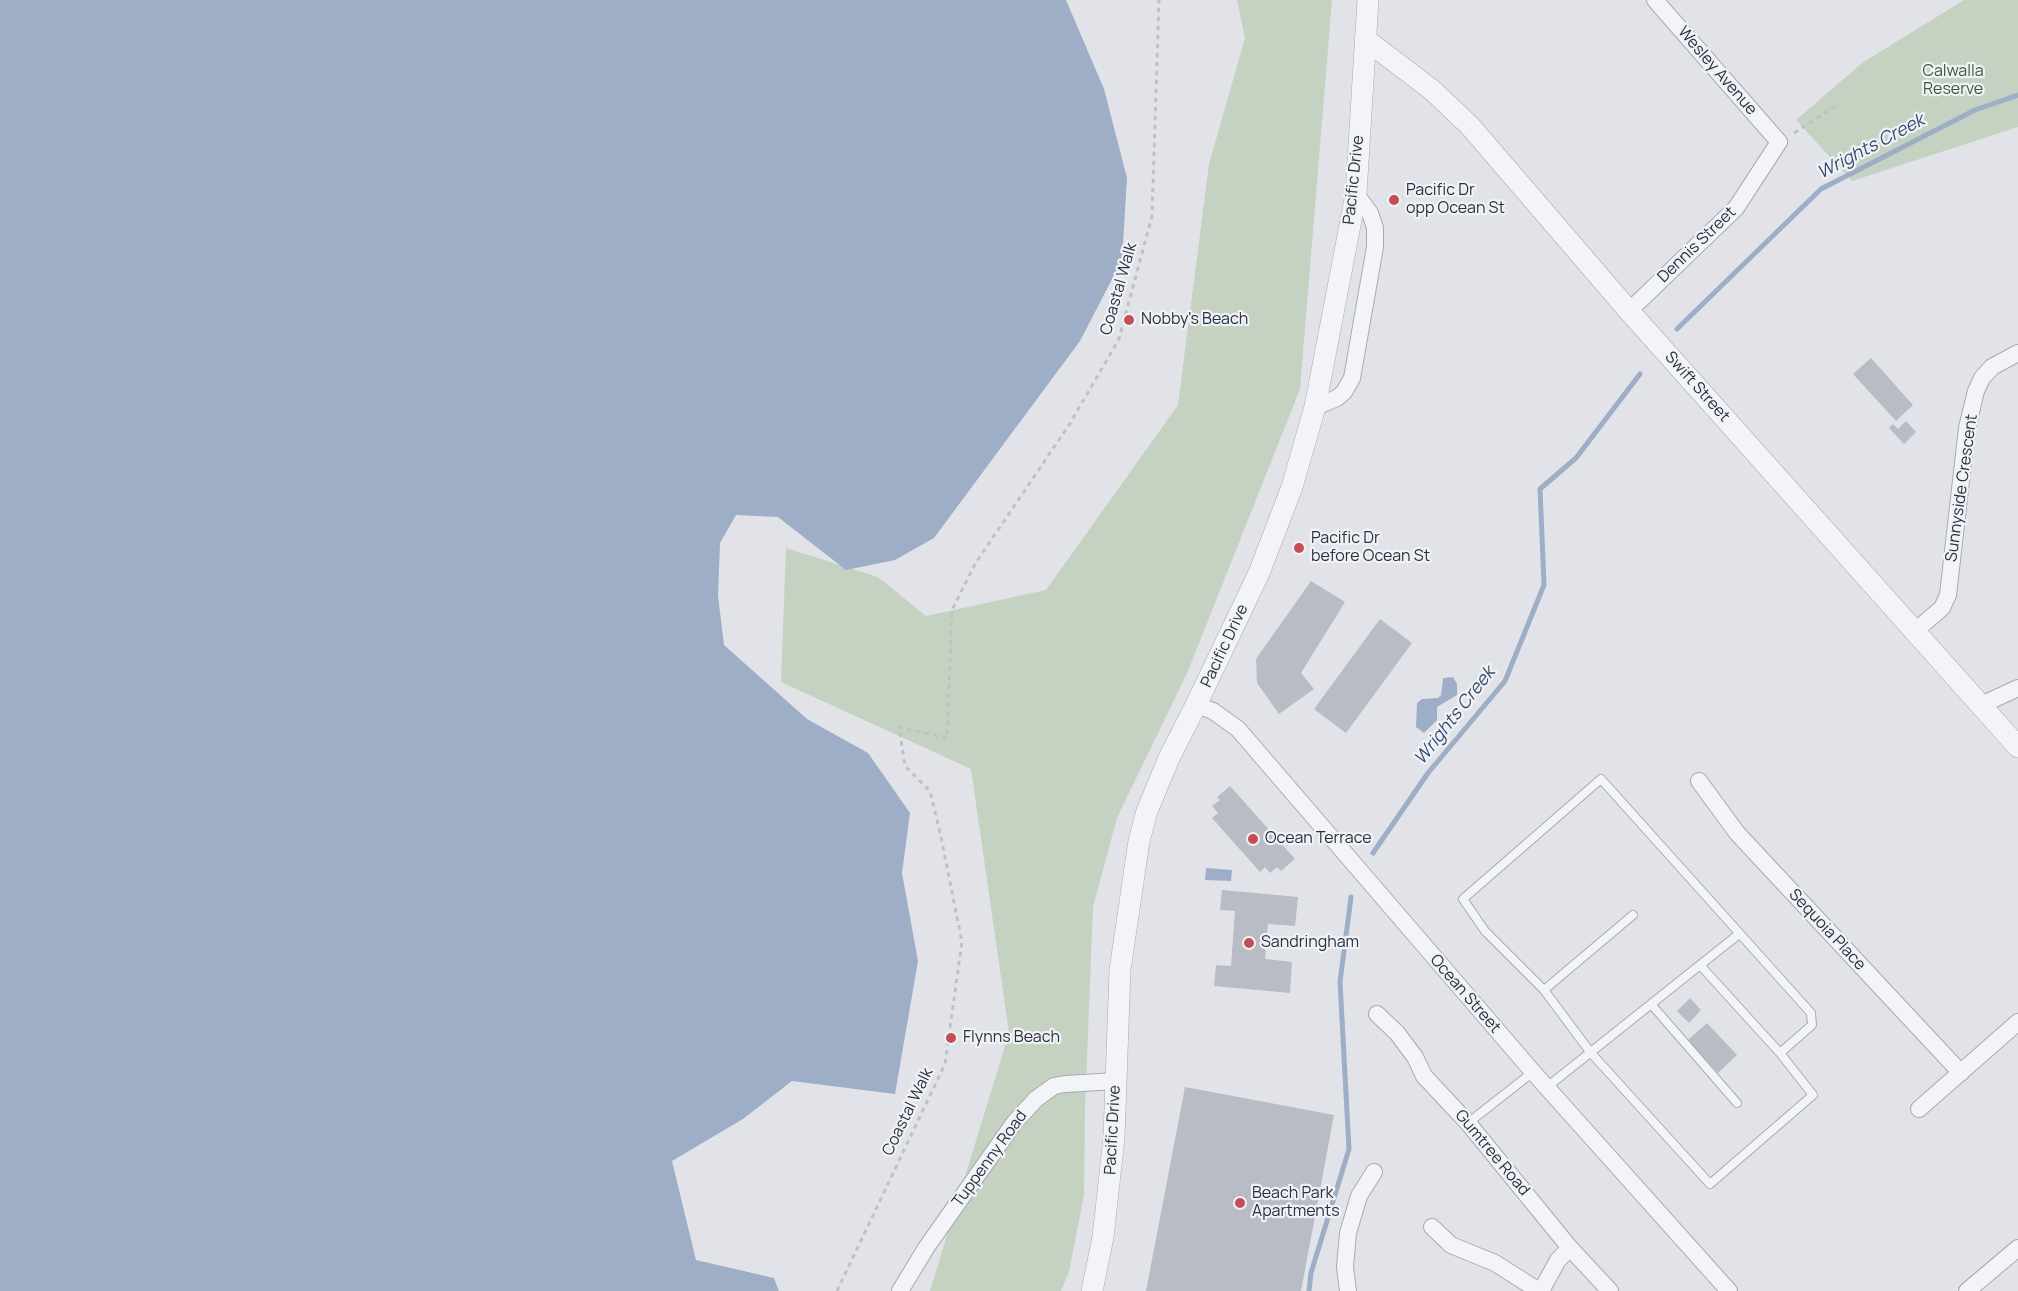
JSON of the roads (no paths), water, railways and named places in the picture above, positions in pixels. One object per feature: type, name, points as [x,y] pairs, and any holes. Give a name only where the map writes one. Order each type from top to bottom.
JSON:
[{"type":"street","name":"Pacific Drive","points":[[1092,1291],[1103,1237],[1114,1138],[1120,970],[1139,841],[1147,812],[1169,758],[1197,705],[1259,573],[1292,487],[1315,407],[1356,194],[1368,0]]},
{"type":"street","name":"Wesley Avenue","points":[[1655,0],[1779,142]]},
{"type":"street","name":"Swift Street","points":[[1365,39],[1414,75],[1458,114],[1629,311],[2018,747]]},
{"type":"street","name":"Dennis Street","points":[[1629,311],[1736,208],[1779,142]]},
{"type":"street","points":[[1315,407],[1337,398],[1344,392],[1352,378],[1375,247],[1375,228],[1370,213],[1356,194]]},
{"type":"street","name":"Sunnyside Crescent","points":[[1915,631],[1942,608],[1948,595],[1967,428],[1976,391],[1982,378],[1992,367],[2018,353]]},
{"type":"street","points":[[1981,705],[2018,688]]},
{"type":"street","name":"Ocean Street","points":[[1197,705],[1213,711],[1238,729],[1533,1072],[1729,1291]]},
{"type":"street","name":"Sequoia Place","points":[[1699,781],[1737,833],[1961,1073]]},
{"type":"street","name":"Gumtree Road","points":[[1377,1014],[1397,1033],[1415,1057],[1424,1076],[1468,1124],[1570,1248],[1610,1291]]},
{"type":"street","points":[[1919,1109],[2018,1022]]},
{"type":"street","name":"Tuppenny Road","points":[[900,1291],[926,1248],[1014,1123],[1036,1099],[1054,1086],[1116,1081]]},
{"type":"street","points":[[1348,1291],[1345,1267],[1348,1233],[1359,1196],[1374,1172]]},
{"type":"street","points":[[1432,1227],[1451,1245],[1495,1263],[1540,1291],[1558,1260],[1570,1248]]},
{"type":"street","points":[[1966,1291],[2018,1248]]},
{"type":"lane","points":[[1700,965],[1780,1053],[1813,1095],[1710,1184],[1591,1053],[1544,990],[1485,931],[1463,899],[1601,779],[1811,1013],[1812,1025],[1780,1053]]},
{"type":"lane","points":[[1544,990],[1633,915]]},
{"type":"lane","points":[[1547,1087],[1739,934]]},
{"type":"lane","points":[[1651,1004],[1737,1103]]},
{"type":"lane","points":[[1468,1124],[1533,1072]]},
{"type":"water","points":[[0,0],[1066,0],[1104,89],[1127,178],[1122,260],[1080,341],[934,538],[895,560],[846,570],[778,517],[736,515],[720,543],[718,596],[724,645],[807,719],[868,753],[910,813],[902,873],[918,961],[895,1094],[792,1081],[743,1119],[672,1161],[696,1260],[774,1278],[779,1291],[0,1291]]},
{"type":"water","points":[[1453,677],[1457,684],[1457,695],[1437,707],[1437,720],[1424,733],[1416,727],[1417,703],[1422,699],[1438,698],[1441,695],[1443,678]]},
{"type":"water","points":[[1206,868],[1232,870],[1231,881],[1205,880]]},
{"type":"waterway","name":"Wrights Creek","points":[[1677,329],[1821,189],[1975,110],[2018,95]]},
{"type":"waterway","name":"Wrights Creek","points":[[1373,853],[1428,773],[1505,681],[1544,585],[1540,489],[1576,458],[1640,374]]},
{"type":"waterway","name":"Wrights Creek","points":[[1309,1291],[1311,1273],[1349,1149],[1340,982],[1351,897]]},
{"type":"place","name":"Pacific Dr opp Ocean St","points":[[1394,200]]},
{"type":"place","name":"Nobby's Beach","points":[[1129,320]]},
{"type":"place","name":"Pacific Dr before Ocean St","points":[[1299,548]]},
{"type":"place","name":"Ocean Terrace","points":[[1253,839]]},
{"type":"place","name":"Sandringham","points":[[1249,943]]},
{"type":"place","name":"Flynns Beach","points":[[951,1038]]},
{"type":"place","name":"Beach Park Apartments","points":[[1240,1203]]},
{"type":"park label","name":"Calwalla Reserve","points":[[1953,81]]}]
